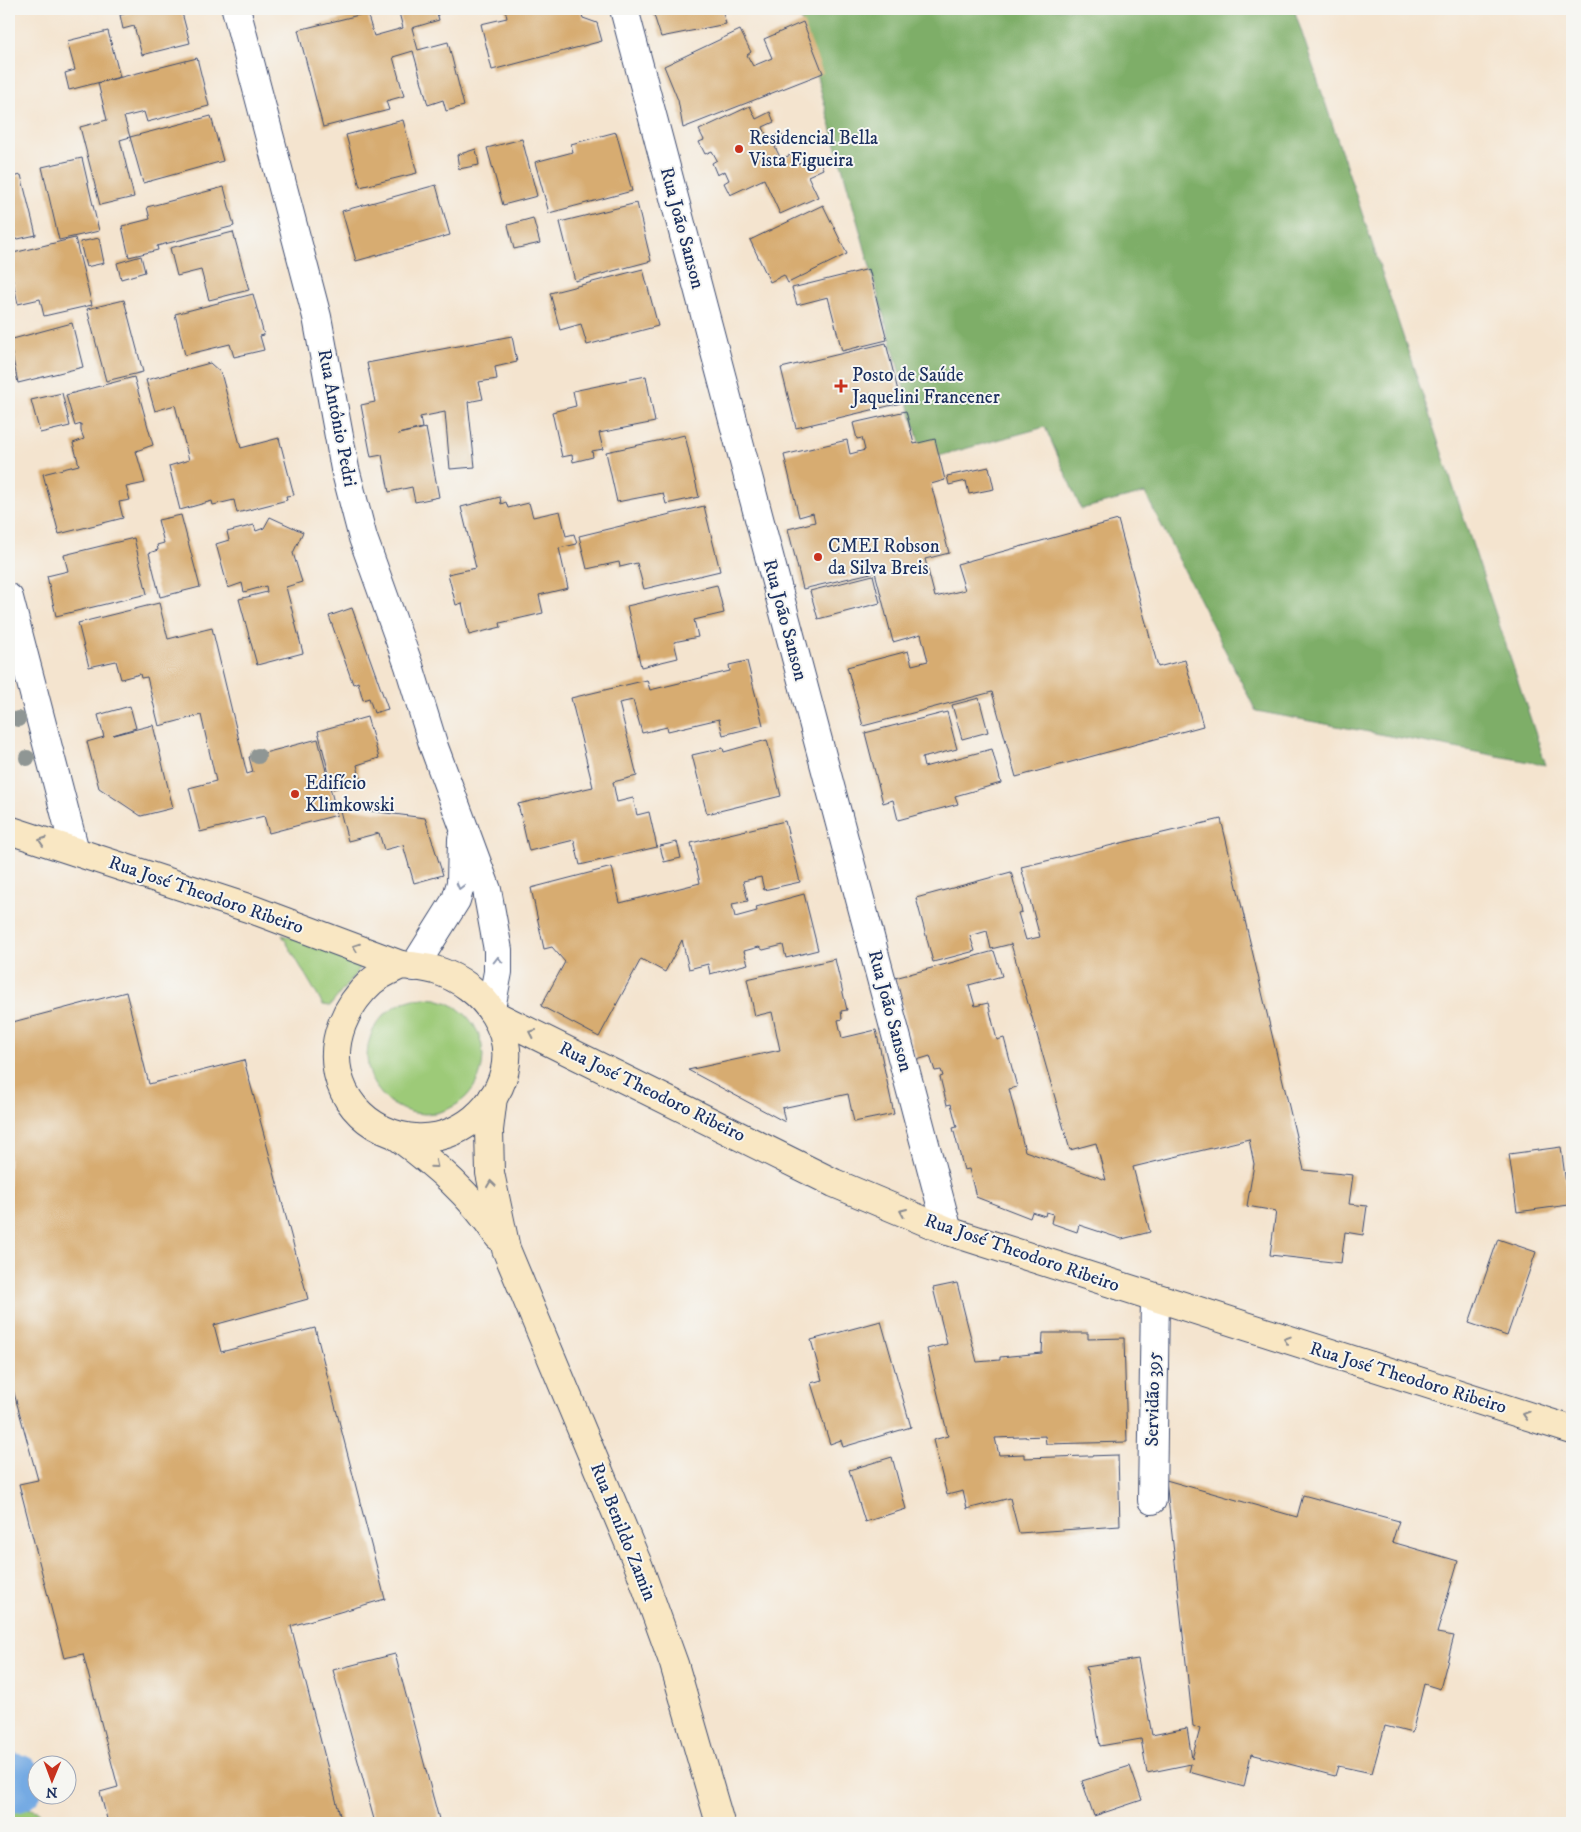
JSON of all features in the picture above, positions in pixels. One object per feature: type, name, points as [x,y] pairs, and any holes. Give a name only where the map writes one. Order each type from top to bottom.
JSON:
[{"type":"main road","name":"Rua José Theodoro Ribeiro","points":[[9,830],[254,910],[408,966]]},
{"type":"main road","points":[[408,966],[435,970],[460,982],[476,993],[494,1012],[503,1040],[505,1064],[503,1078],[488,1105],[467,1125],[441,1137],[411,1138],[397,1136],[376,1126],[359,1112],[346,1095],[338,1074],[338,1038],[344,1017],[372,981],[408,966]]},
{"type":"main road","name":"Rua José Theodoro Ribeiro","points":[[494,1012],[834,1183],[948,1230],[1155,1298],[1572,1430]]},
{"type":"main road","name":"Rua Benildo Zamin","points":[[494,1097],[489,1130],[490,1173],[506,1249]]},
{"type":"main road","name":"Rua Benildo Zamin","points":[[397,1136],[446,1174],[487,1220],[506,1249],[639,1567],[674,1664],[720,1823]]},
{"type":"street","name":"Rua Antônio Pedri","points":[[236,9],[317,317],[345,469],[363,538],[409,666],[434,747],[487,890],[498,950],[494,1012]]},
{"type":"street","name":"Rua João Sanson","points":[[624,9],[948,1230]]},
{"type":"street","points":[[9,598],[75,851]]},
{"type":"street","name":"Rua Antônio Pedri","points":[[408,966],[447,916],[461,883],[463,862],[461,820]]},
{"type":"street","name":"Servidão 395","points":[[1152,1500],[1155,1298]]},
{"type":"green space","points":[[798,9],[1294,9],[1546,765],[1256,711],[1145,493],[1081,509],[1045,427],[924,460]]},
{"type":"green space","points":[[282,935],[360,956],[361,967],[330,1006],[323,1005]]},
{"type":"green space","points":[[425,998],[447,1003],[466,1015],[478,1034],[483,1056],[478,1078],[466,1097],[447,1109],[425,1114],[403,1109],[384,1097],[372,1078],[367,1056],[372,1034],[384,1015],[403,1003]]},
{"type":"green space","points":[[9,1801],[39,1812],[42,1823],[9,1823]]},
{"type":"building","points":[[143,9],[181,9],[190,43],[142,55],[134,26],[123,29],[120,15]]},
{"type":"building","points":[[398,9],[436,9],[439,20],[412,28],[418,50],[448,42],[464,106],[446,111],[443,100],[428,105],[413,51],[393,57],[404,96],[386,101],[389,110],[323,127],[298,30],[367,13],[374,36],[403,28]]},
{"type":"building","points":[[505,9],[580,9],[583,18],[597,23],[602,41],[492,70],[481,24],[507,18]]},
{"type":"building","points":[[652,9],[722,9],[726,24],[661,37]]},
{"type":"building","points":[[803,22],[823,73],[683,128],[678,100],[664,66],[740,30],[751,52],[747,55],[753,66],[772,58],[764,39]]},
{"type":"building","points":[[108,31],[120,77],[69,90],[65,73],[75,70],[67,41]]},
{"type":"building","points":[[197,58],[209,106],[147,122],[144,112],[124,117],[130,137],[120,140],[134,197],[100,205],[80,127],[107,120],[98,83]]},
{"type":"building","name":"Residencial Bella Vista Figueira","points":[[750,106],[756,119],[770,112],[774,122],[763,127],[768,139],[781,133],[785,143],[775,147],[781,159],[793,154],[798,164],[817,155],[823,169],[808,176],[818,197],[780,214],[764,179],[730,195],[724,183],[729,180],[725,171],[717,175],[712,163],[717,160],[712,151],[705,154],[699,142],[704,140],[699,130]]},
{"type":"building","points":[[211,116],[223,161],[143,183],[130,137]]},
{"type":"building","points":[[403,120],[417,173],[360,187],[346,135]]},
{"type":"building","points":[[616,132],[632,191],[549,213],[535,162],[573,152],[571,144]]},
{"type":"building","points":[[522,139],[537,196],[503,205],[487,148]]},
{"type":"building","points":[[476,149],[479,165],[459,169],[457,155]]},
{"type":"building","points":[[82,158],[99,231],[59,240],[42,167]]},
{"type":"building","points":[[21,175],[36,235],[9,241],[9,178]]},
{"type":"building","points":[[436,185],[450,235],[356,261],[342,211]]},
{"type":"building","points":[[224,187],[234,226],[157,246],[158,250],[129,257],[122,226],[150,219],[147,207]]},
{"type":"building","points":[[637,203],[651,261],[575,281],[560,222]]},
{"type":"building","points":[[823,205],[847,254],[788,283],[784,275],[770,282],[750,240]]},
{"type":"building","points":[[533,218],[540,243],[514,249],[508,225]]},
{"type":"building","points":[[233,232],[249,290],[209,300],[201,270],[177,276],[170,248]]},
{"type":"building","points":[[75,238],[92,305],[44,316],[40,299],[18,304],[9,264],[9,254]]},
{"type":"building","points":[[99,238],[104,263],[86,267],[80,242]]},
{"type":"building","points":[[141,256],[145,272],[121,279],[117,263]]},
{"type":"building","points":[[643,269],[658,326],[587,345],[581,324],[560,330],[550,293]]},
{"type":"building","points":[[869,269],[887,340],[842,351],[828,297],[797,305],[792,288]]},
{"type":"building","points":[[253,294],[264,335],[260,336],[264,350],[234,357],[230,344],[185,355],[175,314]]},
{"type":"building","points":[[124,300],[143,372],[106,381],[87,309]]},
{"type":"building","points":[[72,323],[83,367],[18,383],[9,340]]},
{"type":"building","points":[[512,336],[517,362],[495,367],[497,379],[479,382],[483,399],[468,402],[475,467],[450,469],[445,412],[420,417],[422,428],[398,434],[426,428],[439,497],[415,502],[412,487],[389,492],[382,455],[371,457],[361,405],[375,402],[367,363]]},
{"type":"building","name":"Posto de Saúde Jaquelini Francener","points":[[886,343],[901,403],[796,428],[781,368]]},
{"type":"building","points":[[210,363],[221,373],[241,448],[279,438],[294,495],[286,496],[287,500],[237,513],[234,500],[213,505],[212,501],[180,510],[169,466],[189,460],[175,405],[155,411],[146,380]]},
{"type":"building","points":[[646,376],[655,422],[599,433],[603,449],[592,451],[593,457],[573,462],[572,455],[562,457],[552,412],[576,406],[573,391]]},
{"type":"building","points":[[134,377],[153,445],[136,451],[145,483],[126,487],[130,500],[119,502],[123,518],[59,534],[43,474],[79,465],[73,443],[84,439],[81,424],[75,426],[66,395]]},
{"type":"building","points":[[62,393],[70,426],[40,433],[31,400]]},
{"type":"building","points":[[906,411],[914,444],[935,439],[945,480],[931,484],[949,553],[925,559],[935,597],[965,590],[957,564],[1118,520],[1158,667],[1185,660],[1203,726],[1016,777],[992,692],[863,726],[847,667],[908,651],[912,665],[928,661],[921,634],[893,642],[875,572],[803,589],[788,529],[815,522],[813,513],[799,517],[784,455],[847,440],[850,454],[865,450],[862,438],[857,439],[853,423]]},
{"type":"building","points":[[685,435],[699,497],[666,504],[663,493],[617,502],[606,452]]},
{"type":"building","points":[[989,467],[994,489],[969,494],[966,481],[949,485],[947,476]]},
{"type":"building","points":[[500,497],[501,504],[506,502],[508,508],[529,503],[533,517],[560,511],[566,536],[574,534],[577,544],[559,548],[568,588],[539,595],[543,613],[500,623],[501,627],[469,635],[462,603],[456,605],[448,574],[476,568],[461,507]]},
{"type":"building","points":[[704,506],[720,571],[644,589],[637,563],[620,567],[619,562],[587,569],[579,536]]},
{"type":"building","points":[[181,515],[200,587],[160,597],[149,553],[158,550],[157,545],[164,543],[158,520]]},
{"type":"building","points":[[270,517],[303,532],[293,553],[302,582],[286,587],[303,653],[257,665],[239,599],[267,592],[266,586],[244,592],[242,583],[228,588],[216,544],[229,540],[227,532],[254,525],[256,531],[264,528]]},
{"type":"building","points":[[134,538],[147,594],[56,616],[47,576],[68,571],[64,555]]},
{"type":"building","points":[[873,575],[880,603],[818,619],[810,591]]},
{"type":"building","points":[[717,585],[724,613],[694,620],[698,637],[674,642],[678,658],[641,667],[627,606]]},
{"type":"building","points":[[159,603],[168,639],[212,628],[247,774],[253,772],[249,757],[318,739],[337,815],[269,833],[264,816],[200,832],[189,788],[216,781],[201,715],[159,726],[147,677],[141,678],[140,674],[121,679],[116,661],[89,667],[78,623]]},
{"type":"building","points":[[352,608],[388,709],[374,713],[369,698],[363,700],[358,682],[353,684],[329,616]]},
{"type":"building","points":[[747,661],[763,725],[723,735],[719,719],[668,731],[667,727],[642,733],[633,700],[619,703],[637,776],[613,782],[617,802],[633,798],[637,815],[649,812],[657,847],[580,865],[574,840],[529,851],[518,804],[593,787],[571,698],[647,680],[650,690],[730,671],[729,665]]},
{"type":"building","points":[[979,698],[988,732],[962,739],[952,705]]},
{"type":"building","points":[[130,706],[136,728],[113,735],[153,725],[173,808],[141,816],[99,788],[87,742],[104,737],[98,715]]},
{"type":"building","points":[[947,712],[957,749],[922,758],[924,767],[992,749],[1001,783],[955,796],[958,804],[898,820],[893,800],[883,803],[865,733]]},
{"type":"building","points":[[367,717],[379,758],[357,765],[361,781],[333,789],[318,731]]},
{"type":"building","points":[[767,740],[781,796],[707,814],[692,755],[723,748],[724,752]]},
{"type":"building","points":[[339,807],[425,818],[443,875],[414,883],[403,845],[384,850],[379,833],[348,841]]},
{"type":"building","points":[[1221,819],[1304,1170],[1353,1175],[1349,1204],[1367,1206],[1363,1235],[1345,1232],[1341,1263],[1270,1255],[1276,1211],[1247,1206],[1254,1164],[1249,1139],[1133,1167],[1150,1232],[1122,1239],[1079,1225],[1077,1232],[1051,1223],[1053,1214],[1046,1212],[1045,1216],[1032,1212],[1030,1218],[976,1197],[969,1169],[964,1170],[953,1128],[957,1127],[951,1104],[947,1105],[940,1077],[943,1076],[941,1070],[935,1071],[930,1056],[917,1060],[895,978],[994,951],[1002,976],[969,985],[975,1006],[988,1003],[997,1040],[1004,1038],[1017,1087],[1009,1089],[1025,1151],[1106,1180],[1096,1143],[1070,1150],[1011,944],[991,949],[987,931],[970,936],[975,951],[933,962],[916,898],[1011,872],[1022,912],[1018,913],[1026,940],[1040,937],[1021,867]]},
{"type":"building","points":[[785,821],[800,882],[764,890],[761,877],[743,881],[748,901],[732,904],[735,917],[757,911],[756,907],[804,894],[818,950],[786,958],[783,945],[763,950],[759,947],[744,951],[748,964],[710,974],[708,964],[689,969],[682,940],[665,972],[641,959],[599,1037],[541,1006],[565,962],[552,947],[544,949],[531,888],[612,867],[620,903],[700,883],[691,843]]},
{"type":"building","points":[[677,842],[681,858],[664,862],[660,846]]},
{"type":"building","points":[[835,959],[847,1010],[841,1011],[842,1019],[838,1020],[842,1038],[876,1030],[894,1114],[854,1122],[848,1094],[782,1108],[785,1122],[688,1070],[780,1050],[772,1012],[755,1016],[747,979]]},
{"type":"building","points":[[126,992],[149,1084],[244,1060],[308,1299],[214,1325],[221,1352],[315,1328],[385,1599],[291,1626],[342,1823],[108,1823],[100,1792],[118,1787],[83,1654],[64,1658],[19,1484],[38,1480],[9,1375],[9,1023]]},
{"type":"building","points":[[1561,1147],[1569,1205],[1517,1212],[1509,1154]]},
{"type":"building","points":[[1498,1239],[1536,1252],[1507,1336],[1469,1323]]},
{"type":"building","points":[[957,1283],[977,1362],[1000,1360],[1000,1357],[1042,1353],[1043,1333],[1088,1333],[1088,1339],[1124,1338],[1127,1442],[1046,1444],[1045,1436],[995,1438],[999,1455],[1024,1454],[1024,1458],[1118,1455],[1120,1526],[1019,1533],[1010,1498],[967,1509],[963,1491],[947,1495],[933,1440],[948,1436],[927,1349],[947,1344],[933,1288]]},
{"type":"building","points":[[881,1321],[911,1427],[843,1447],[841,1440],[830,1444],[811,1383],[822,1380],[811,1340]]},
{"type":"building","points":[[892,1457],[906,1509],[865,1522],[849,1470]]},
{"type":"building","points":[[1166,1480],[1297,1517],[1303,1495],[1399,1521],[1392,1542],[1458,1561],[1437,1633],[1454,1636],[1440,1689],[1424,1684],[1412,1733],[1385,1726],[1372,1773],[1338,1766],[1335,1776],[1251,1754],[1244,1787],[1189,1772],[1191,1764],[1147,1773],[1141,1739],[1100,1746],[1086,1667],[1138,1659],[1152,1735],[1187,1728],[1192,1759],[1200,1729],[1193,1726]]},
{"type":"building","points":[[395,1654],[440,1823],[375,1823],[333,1670]]},
{"type":"building","points":[[1130,1766],[1142,1800],[1094,1816],[1082,1781]]},
{"type":"waterway","points":[[9,1782],[15,1783]]},
{"type":"place","name":"Residencial Bella Vista Figueira","points":[[739,149]]},
{"type":"place","name":"Posto de Saúde Jaquelini Francener","points":[[841,386]]},
{"type":"place","name":"CMEI Robson da Silva Breis","points":[[818,557]]},
{"type":"place","name":"Edifício Klimkowski","points":[[295,794]]}]
